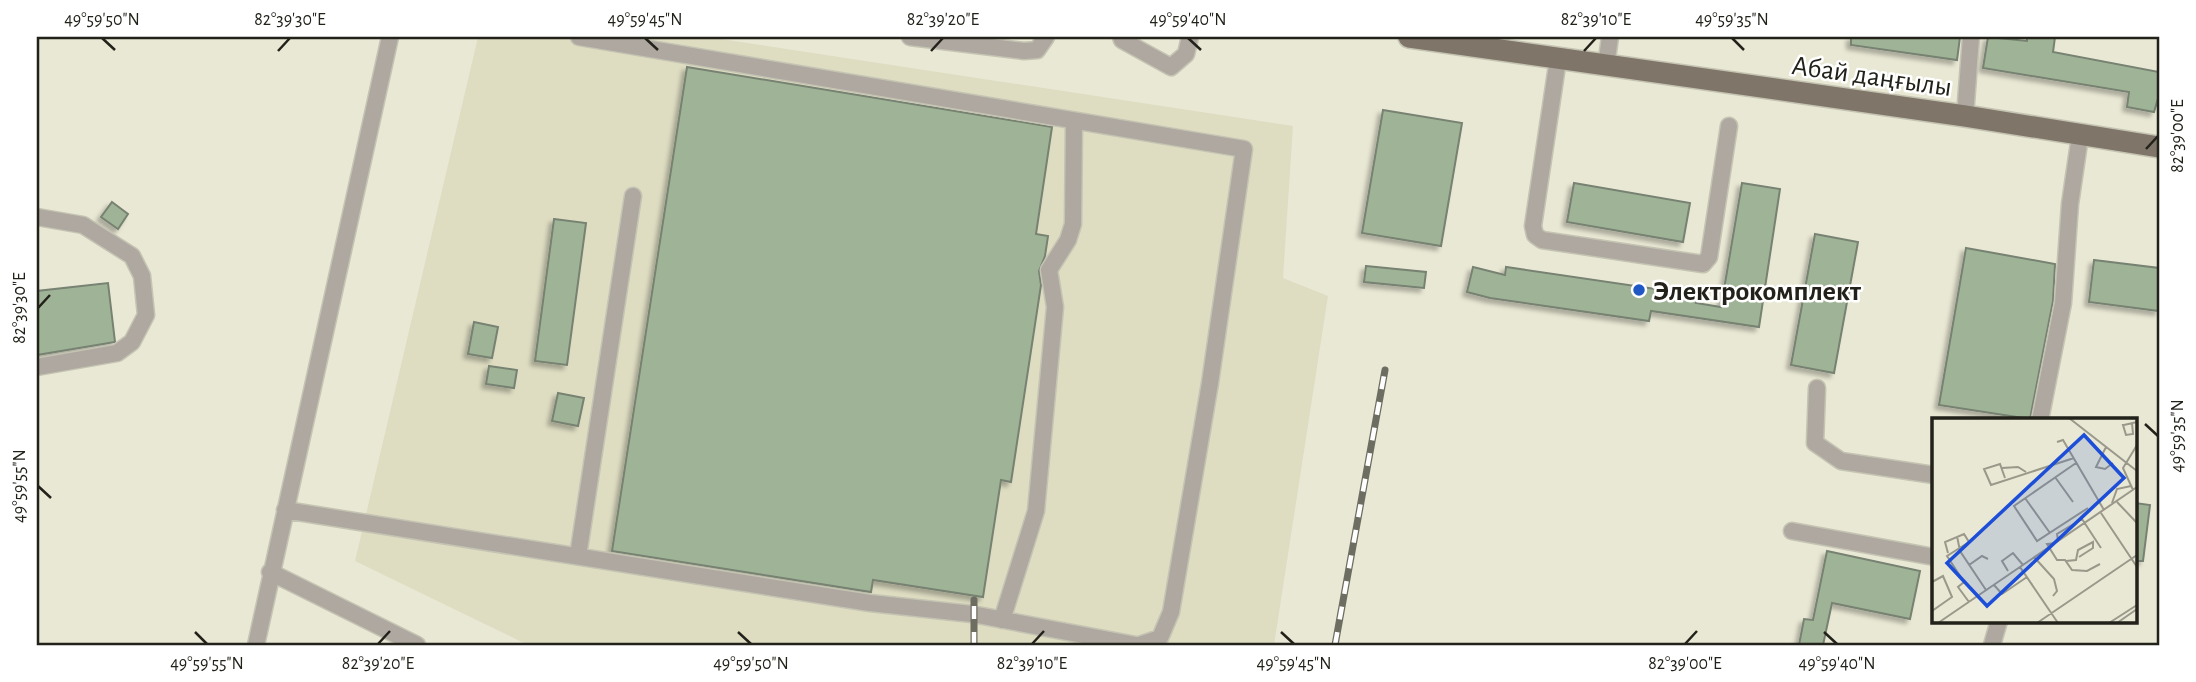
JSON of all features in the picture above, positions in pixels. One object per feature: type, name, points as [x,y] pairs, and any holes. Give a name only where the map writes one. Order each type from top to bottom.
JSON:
[{"type":"main road","name":"Абай даңғылы","points":[[1409,37],[1965,116],[2159,147]]},
{"type":"street","points":[[256,645],[390,37]]},
{"type":"street","points":[[285,510],[870,603],[1002,620],[1138,645],[1160,638],[1171,612],[1210,383],[1244,149],[579,37]]},
{"type":"street","points":[[910,37],[1024,51],[1037,50],[1046,37]]},
{"type":"street","points":[[1121,37],[1171,67],[1186,54],[1190,37]]},
{"type":"street","points":[[1606,66],[1610,37]]},
{"type":"street","points":[[1965,116],[1971,37]]},
{"type":"street","points":[[1558,59],[1533,226],[1535,235],[1542,240],[1703,264],[1709,257],[1729,126]]},
{"type":"street","points":[[1002,620],[1036,511],[1055,307],[1049,270],[1068,240],[1073,224],[1074,121]]},
{"type":"street","points":[[2040,418],[2063,303],[2070,204],[2080,136]]},
{"type":"street","points":[[578,556],[633,196]]},
{"type":"street","points":[[37,217],[83,225],[132,256],[142,276],[146,315],[132,342],[117,353],[37,367]]},
{"type":"street","points":[[1817,388],[1815,443],[1840,461],[1932,475]]},
{"type":"street","points":[[1792,531],[1932,556]]},
{"type":"street","points":[[271,572],[417,645]]},
{"type":"street","points":[[1992,645],[1999,622]]},
{"type":"shaded area","points":[[478,37],[708,37],[1293,126],[1283,278],[1328,296],[1274,645],[528,645],[355,561]]},
{"type":"building","points":[[1851,37],[1960,37],[1957,60],[1851,45]]},
{"type":"building","points":[[1988,37],[2027,41],[2027,37],[2055,37],[2053,52],[2159,72],[2159,95],[2154,112],[2127,107],[2129,92],[1983,68]]},
{"type":"building","points":[[687,67],[1052,127],[1036,234],[1048,236],[1039,271],[1041,285],[1011,482],[1001,480],[983,597],[873,580],[871,592],[612,551]]},
{"type":"building","points":[[1383,110],[1462,123],[1441,246],[1362,233]]},
{"type":"building","points":[[1574,183],[1690,203],[1683,242],[1567,222]]},
{"type":"building","points":[[1742,183],[1780,189],[1759,327],[1651,311],[1649,321],[1490,298],[1467,292],[1473,267],[1505,275],[1506,267],[1697,295],[1696,303],[1721,307]]},
{"type":"building","points":[[112,202],[128,214],[118,229],[101,217]]},
{"type":"building","points":[[554,219],[586,223],[567,365],[535,361]]},
{"type":"building","points":[[1815,234],[1858,242],[1834,373],[1791,365]]},
{"type":"building","points":[[1966,248],[2055,264],[2053,301],[2030,418],[1939,405]]},
{"type":"building","points":[[2094,260],[2159,268],[2159,311],[2089,302]]},
{"type":"building","points":[[1366,266],[1426,272],[1424,288],[1364,282]]},
{"type":"building","points":[[108,283],[115,342],[37,355],[37,291]]},
{"type":"building","points":[[474,322],[498,327],[492,358],[468,354]]},
{"type":"building","points":[[489,366],[517,370],[514,388],[486,384]]},
{"type":"building","points":[[558,393],[584,398],[578,426],[552,421]]},
{"type":"building","points":[[2136,503],[2150,505],[2143,561],[2136,561]]},
{"type":"building","points":[[1827,551],[1920,571],[1910,619],[1832,603],[1823,645],[1799,645],[1804,619],[1813,620]]},
{"type":"railway","points":[[1335,645],[1385,370]]},
{"type":"railway","points":[[974,600],[974,645]]},
{"type":"place","name":"Электрокомплект","points":[[1639,290]]}]
